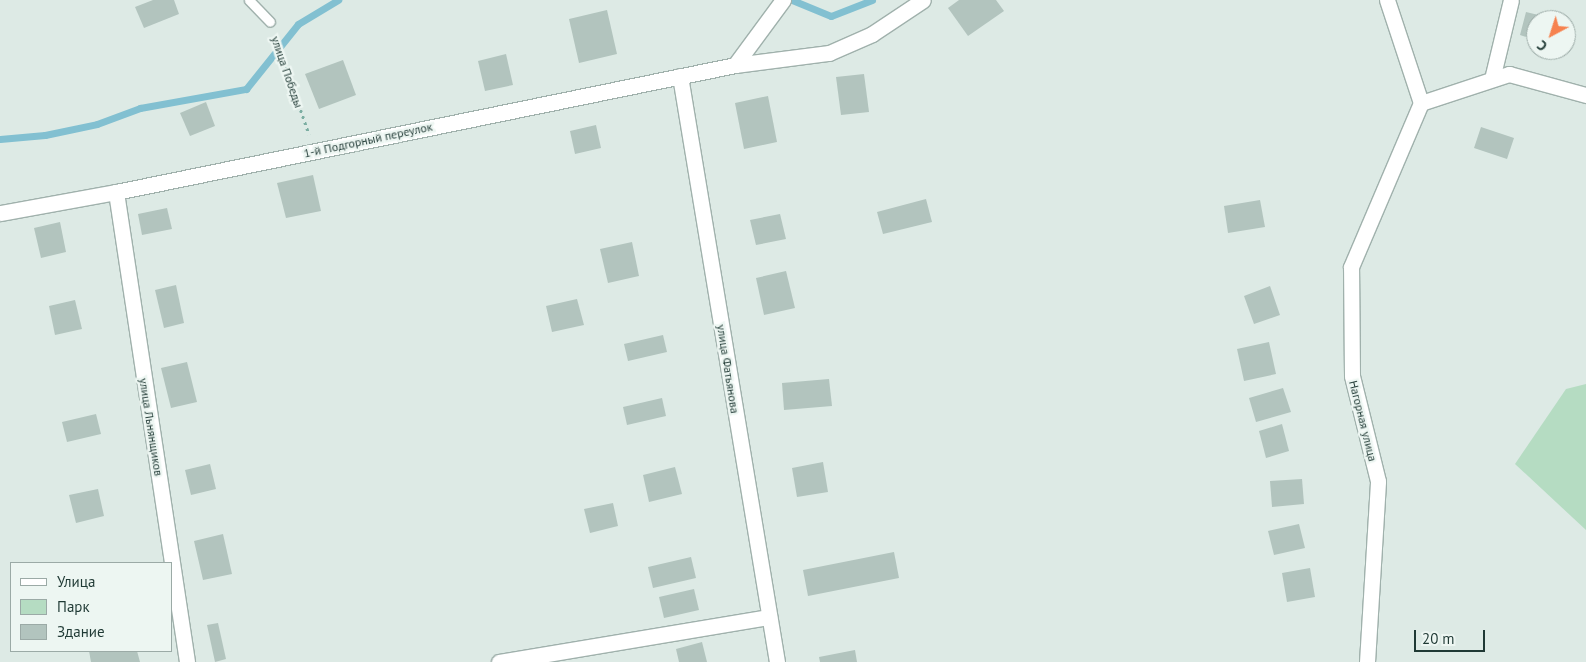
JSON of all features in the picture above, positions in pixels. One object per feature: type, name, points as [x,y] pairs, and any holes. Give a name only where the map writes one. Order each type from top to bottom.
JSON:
[{"type":"street","points":[[735,65],[783,0]]},
{"type":"street","name":"1-й Подгорный переулок","points":[[0,213],[116,192],[735,65],[829,53],[872,34],[923,0]]},
{"type":"street","points":[[1386,0],[1421,103],[1509,74],[1586,95]]},
{"type":"street","points":[[1492,79],[1511,0]]},
{"type":"street","name":"улица Фатьянова","points":[[680,76],[777,662]]},
{"type":"street","name":"Нагорная улица","points":[[1367,662],[1378,481],[1352,376],[1351,267],[1421,103]]},
{"type":"street","name":"улица Льнянщиков","points":[[116,192],[172,562]]},
{"type":"street","name":"улица Льнянщиков","points":[[172,563],[187,662]]},
{"type":"street","points":[[499,662],[769,618]]},
{"type":"lane","name":"улица Победы","points":[[249,0],[270,22]]},
{"type":"path","name":"улица Победы","points":[[270,22],[315,151]]},
{"type":"green space","points":[[1586,384],[1586,530],[1515,464],[1566,389]]},
{"type":"building","points":[[153,0],[174,0],[179,14],[144,28],[135,7]]},
{"type":"building","points":[[959,0],[996,0],[1004,11],[968,36],[948,8]]},
{"type":"building","points":[[607,10],[617,54],[579,63],[569,19]]},
{"type":"building","points":[[1526,12],[1526,37],[1520,35]]},
{"type":"building","points":[[506,54],[513,85],[485,91],[478,61]]},
{"type":"building","points":[[343,60],[356,95],[319,109],[305,74]]},
{"type":"building","points":[[864,74],[869,112],[841,115],[836,77]]},
{"type":"building","points":[[768,96],[777,142],[744,149],[735,103]]},
{"type":"building","points":[[206,102],[215,126],[190,136],[180,113]]},
{"type":"building","points":[[596,125],[601,148],[575,154],[570,131]]},
{"type":"building","points":[[1481,127],[1514,138],[1507,159],[1474,148]]},
{"type":"building","points":[[313,175],[321,211],[286,218],[277,183]]},
{"type":"building","points":[[926,199],[932,222],[883,234],[877,212]]},
{"type":"building","points":[[1260,200],[1265,227],[1228,233],[1224,206]]},
{"type":"building","points":[[167,208],[172,229],[142,235],[138,214]]},
{"type":"building","points":[[780,214],[786,239],[756,245],[750,220]]},
{"type":"building","points":[[60,222],[66,252],[41,258],[34,228]]},
{"type":"building","points":[[632,242],[639,276],[608,283],[600,249]]},
{"type":"building","points":[[786,271],[795,308],[764,315],[756,278]]},
{"type":"building","points":[[176,285],[184,323],[164,328],[155,290]]},
{"type":"building","points":[[1270,286],[1280,315],[1254,324],[1244,296]]},
{"type":"building","points":[[577,299],[584,325],[552,332],[546,306]]},
{"type":"building","points":[[75,300],[82,329],[55,335],[49,306]]},
{"type":"building","points":[[663,335],[667,352],[628,361],[624,344]]},
{"type":"building","points":[[1269,342],[1276,374],[1244,381],[1237,349]]},
{"type":"building","points":[[187,362],[197,402],[171,408],[161,368]]},
{"type":"building","points":[[829,379],[832,406],[784,410],[782,383]]},
{"type":"building","points":[[1283,388],[1291,412],[1256,422],[1249,398]]},
{"type":"building","points":[[662,398],[666,416],[627,425],[623,407]]},
{"type":"building","points":[[96,414],[101,434],[67,442],[62,422]]},
{"type":"building","points":[[1282,424],[1289,451],[1266,458],[1259,431]]},
{"type":"building","points":[[823,462],[828,492],[797,497],[792,468]]},
{"type":"building","points":[[210,464],[216,489],[191,495],[185,470]]},
{"type":"building","points":[[675,467],[682,494],[649,502],[643,475]]},
{"type":"building","points":[[1302,479],[1304,504],[1272,507],[1270,481]]},
{"type":"building","points":[[98,489],[104,516],[76,523],[69,495]]},
{"type":"building","points":[[613,503],[618,526],[590,533],[584,509]]},
{"type":"building","points":[[1299,524],[1305,548],[1274,555],[1268,531]]},
{"type":"building","points":[[223,534],[232,574],[203,580],[194,541]]},
{"type":"building","points":[[894,552],[899,578],[808,596],[803,570]]},
{"type":"building","points":[[691,557],[696,578],[653,588],[648,567]]},
{"type":"building","points":[[1310,568],[1315,597],[1287,602],[1282,573]]},
{"type":"building","points":[[694,589],[699,610],[664,618],[659,597]]},
{"type":"building","points":[[218,623],[226,659],[215,662],[207,625]]},
{"type":"building","points":[[702,642],[707,662],[679,662],[676,649]]},
{"type":"building","points":[[855,650],[857,662],[820,662],[819,657]]},
{"type":"building","points":[[89,652],[137,652],[140,662],[91,662]]},
{"type":"waterway","points":[[0,139],[45,135],[97,124],[140,108],[246,89],[298,24],[338,0]]},
{"type":"waterway","points":[[792,0],[831,16],[872,0]]}]
